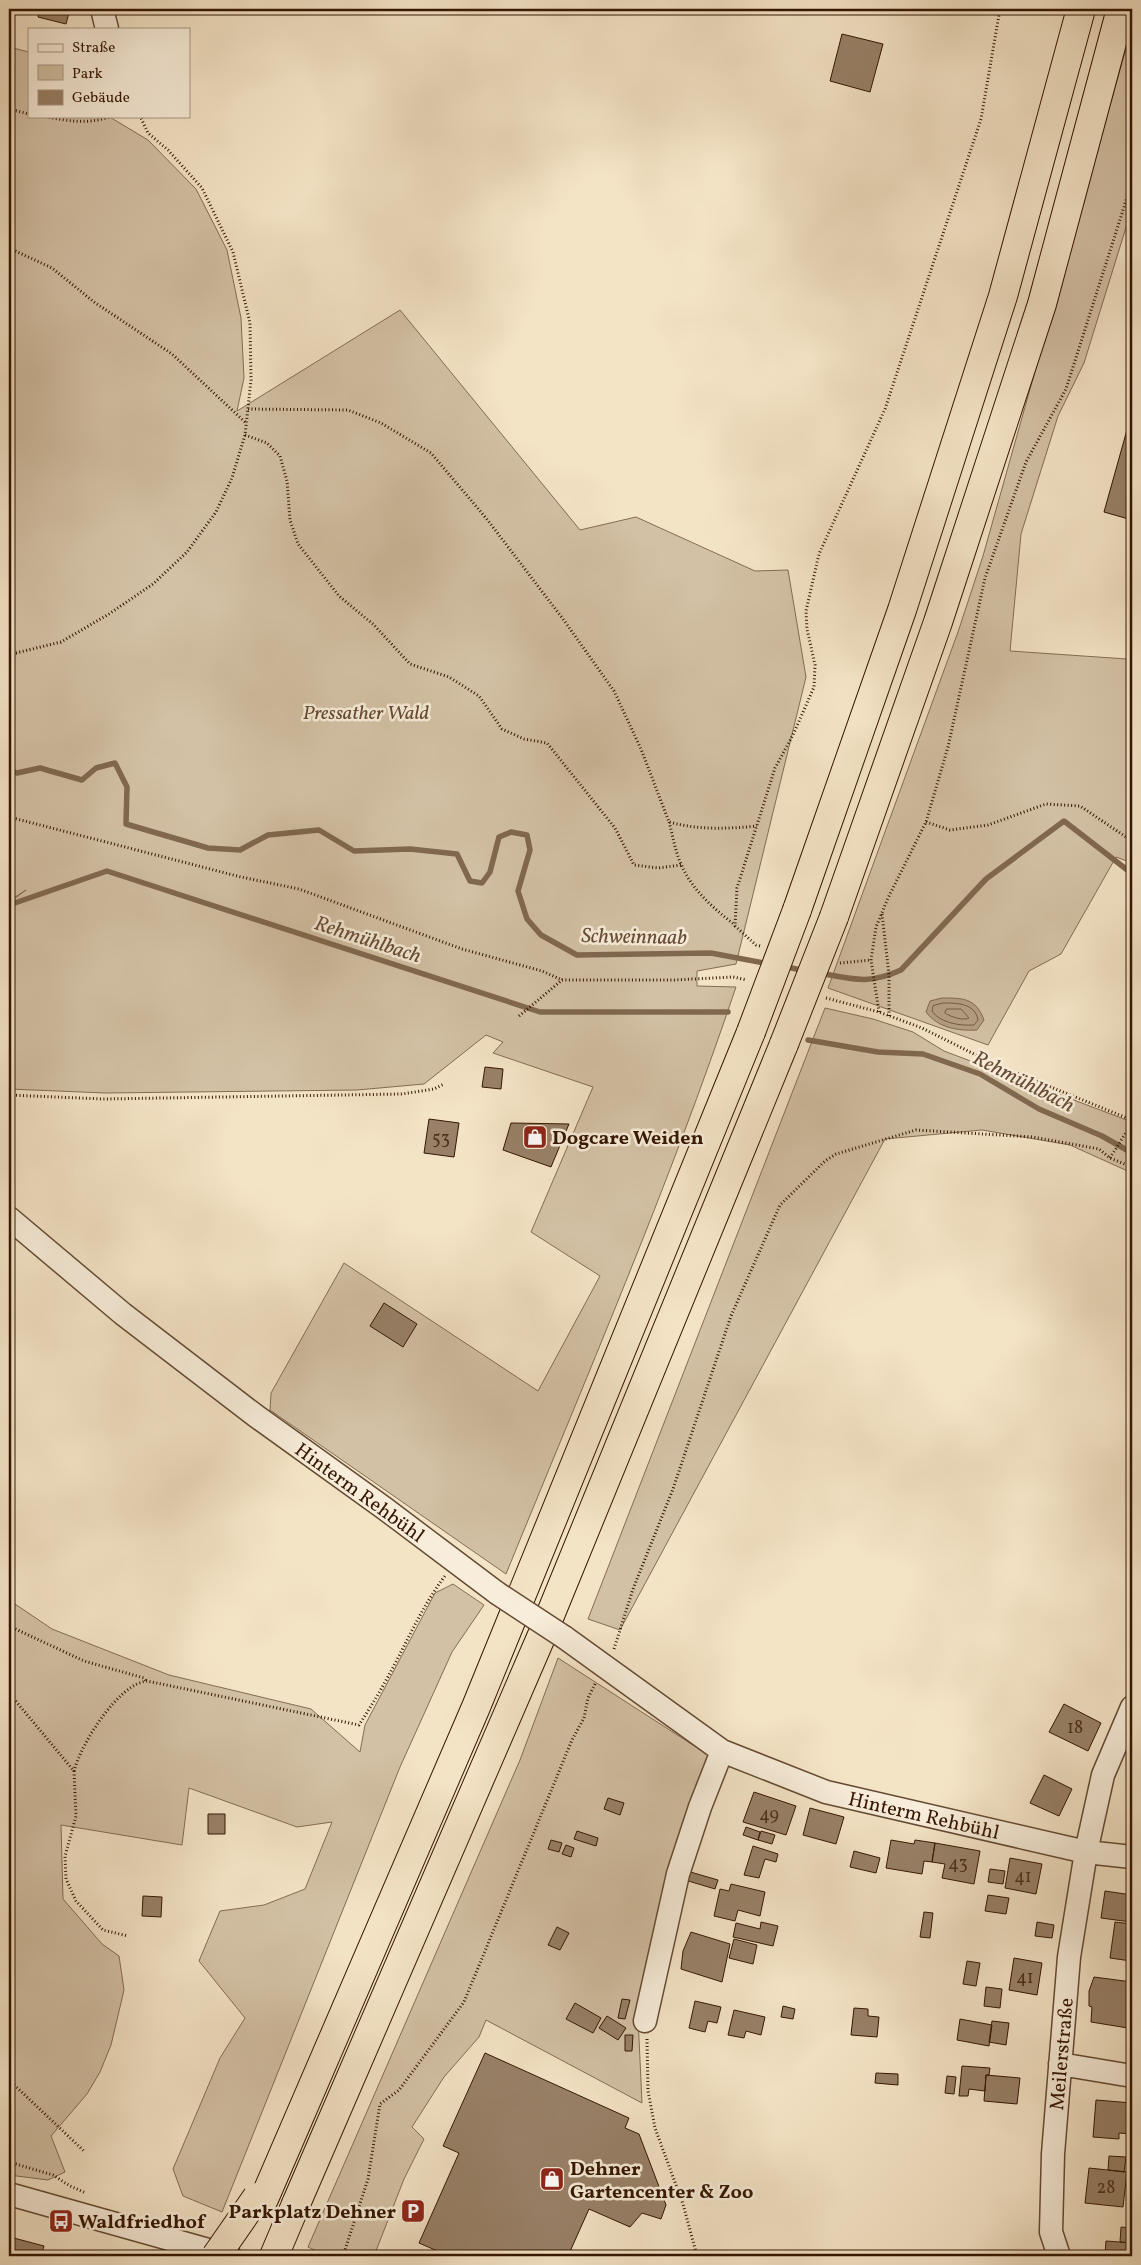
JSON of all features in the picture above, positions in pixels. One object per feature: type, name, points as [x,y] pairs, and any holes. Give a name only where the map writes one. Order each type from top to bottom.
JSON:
[{"type":"highway","points":[[239,2256],[261,2198],[275,2172],[479,1698],[750,1032],[797,910],[902,610],[1003,296],[1081,9]]},
{"type":"highway","points":[[274,2256],[299,2205],[318,2154],[542,1636],[834,917],[938,622],[1042,304],[1120,9]]},
{"type":"highway","points":[[216,2256],[261,2198]]},
{"type":"highway","points":[[288,2256],[299,2205]]},
{"type":"street","points":[[102,9],[107,28]]},
{"type":"street","name":"Hinterm Rehbühl","points":[[9,1218],[131,1320],[256,1416],[384,1508],[497,1593],[564,1637],[722,1751],[826,1792],[1086,1852],[1132,1857]]},
{"type":"street","name":"Meilerstraße","points":[[1059,2256],[1051,2232],[1053,2154],[1069,1957],[1086,1852],[1103,1775],[1132,1707]]},
{"type":"street","points":[[646,2021],[678,1874],[700,1807],[722,1751]]},
{"type":"street","points":[[1060,2064],[1132,2076]]},
{"type":"street","points":[[9,2194],[230,2256]]},
{"type":"path","points":[[735,926],[737,888],[775,768],[793,735],[814,687],[815,665],[807,629],[806,611],[819,554],[885,409],[981,119],[1000,9]]},
{"type":"path","points":[[9,109],[28,114]]},
{"type":"path","points":[[55,118],[95,122],[107,118]]},
{"type":"path","points":[[9,652],[16,653],[62,642],[109,614],[153,584],[187,552],[216,512],[232,478],[245,435],[251,380],[250,323],[232,252],[202,188],[168,150],[148,133],[141,118]]},
{"type":"path","points":[[880,1012],[872,973],[876,927],[926,822],[948,747],[985,578],[1026,462],[1066,389],[1132,182]]},
{"type":"path","points":[[9,248],[52,268],[94,302],[172,354],[246,423]]},
{"type":"path","points":[[248,409],[348,410],[381,423],[431,453],[486,518],[563,619],[614,691],[641,749],[669,822],[681,865],[712,908],[756,946]]},
{"type":"path","points":[[245,435],[267,443],[280,456],[287,481],[290,520],[298,544],[339,596],[374,625],[410,664],[448,677],[479,696],[502,729],[524,740],[547,743],[614,828],[634,865],[658,868],[681,865]]},
{"type":"path","points":[[926,822],[950,830],[988,825],[1046,804],[1080,806],[1132,841]]},
{"type":"path","points":[[9,817],[241,877],[299,889],[462,949],[542,971],[562,980],[519,1016]]},
{"type":"path","points":[[669,822],[691,828],[757,826]]},
{"type":"path","points":[[882,912],[889,975],[889,1016]]},
{"type":"path","points":[[9,1095],[103,1099],[402,1094],[434,1089],[444,1084]]},
{"type":"path","points":[[1072,1095],[1132,1122],[1110,1158]]},
{"type":"path","points":[[343,2256],[368,2179],[380,2104],[399,2090],[464,2002],[572,1740],[584,1718],[588,1698],[606,1667],[633,1589],[673,1489],[731,1316],[780,1205],[825,1161],[836,1154],[916,1130],[1033,1137],[1099,1149],[1110,1158],[1132,1167]]},
{"type":"path","points":[[128,1936],[103,1930],[76,1901],[66,1879],[65,1856],[76,1816],[74,1770],[78,1757],[93,1728],[127,1689],[137,1682],[147,1681],[359,1726],[386,1681],[400,1651],[436,1588],[456,1563]]},
{"type":"path","points":[[9,1626],[84,1662],[144,1678],[147,1681]]},
{"type":"path","points":[[9,1693],[74,1770]]},
{"type":"path","points":[[646,2021],[648,2091],[656,2128],[684,2204],[697,2256]]},
{"type":"path","points":[[9,2080],[85,2152]]},
{"type":"path","points":[[9,2162],[53,2175],[87,2194]]},
{"type":"green space","points":[[1132,27],[1132,208],[1084,363],[1058,416],[1021,534],[1010,651],[1127,659],[1132,665],[1132,863],[1116,857],[1061,954],[1029,971],[988,1045],[828,988],[958,632],[983,556]]},
{"type":"green space","name":"Pressather Wald","points":[[9,47],[28,52],[28,118],[111,118],[148,140],[196,189],[227,250],[241,318],[244,378],[237,411],[400,310],[580,530],[636,517],[755,571],[788,570],[806,677],[736,964],[697,971],[697,986],[736,987],[655,1209],[506,1574],[270,1410],[271,1393],[344,1263],[538,1391],[600,1276],[531,1232],[593,1087],[493,1053],[503,1042],[486,1035],[424,1084],[357,1090],[105,1093],[9,1089],[9,903],[26,890],[9,901]]},
{"type":"green space","points":[[825,1008],[873,1019],[913,1032],[944,1051],[1132,1122],[1132,1173],[1070,1145],[982,1130],[885,1139],[620,1630],[588,1619]]},
{"type":"green space","points":[[453,1584],[484,1605],[452,1652],[400,1767],[222,2212],[183,2196],[173,2169],[220,2058],[245,2018],[199,1961],[220,1911],[264,1905],[305,1889],[332,1822],[297,1827],[189,1788],[182,1845],[61,1825],[63,1899],[102,1944],[119,1956],[124,1990],[111,2045],[100,2072],[87,2094],[51,2136],[65,2172],[48,2180],[9,2175],[9,1600],[52,1629],[169,1675],[311,1709],[360,1752],[365,1725],[435,1593]]},
{"type":"green space","points":[[558,1658],[713,1758],[638,2017],[642,2103],[486,2020],[479,2037],[444,2077],[412,2127],[424,2139],[404,2179],[374,2256],[327,2256],[308,2247],[520,1760]]},
{"type":"water","points":[[942,998],[956,998],[973,1003],[984,1020],[977,1030],[963,1030],[936,1022],[926,1012],[930,1001]]},
{"type":"building","points":[[40,9],[70,9],[66,24],[38,17]]},
{"type":"building","points":[[842,34],[883,44],[870,92],[830,81]]},
{"type":"building","points":[[1132,412],[1132,520],[1104,512]]},
{"type":"building","points":[[485,1067],[503,1069],[501,1089],[482,1087]]},
{"type":"building","points":[[429,1119],[459,1123],[454,1157],[424,1153]]},
{"type":"building","name":"Dogcare Weiden","points":[[511,1123],[569,1124],[551,1167],[503,1150]]},
{"type":"building","points":[[384,1303],[417,1324],[403,1347],[370,1326]]},
{"type":"building","points":[[1064,1704],[1101,1723],[1088,1751],[1049,1732]]},
{"type":"building","points":[[1044,1775],[1072,1789],[1059,1816],[1030,1803]]},
{"type":"building","points":[[754,1792],[796,1806],[786,1835],[743,1822]]},
{"type":"building","points":[[608,1798],[624,1803],[620,1815],[604,1809]]},
{"type":"building","points":[[810,1808],[844,1817],[836,1844],[803,1835]]},
{"type":"building","points":[[208,1814],[225,1814],[225,1834],[208,1834]]},
{"type":"building","points":[[746,1827],[760,1832],[758,1840],[743,1835]]},
{"type":"building","points":[[577,1831],[598,1838],[596,1846],[574,1839]]},
{"type":"building","points":[[761,1831],[775,1835],[772,1844],[758,1840]]},
{"type":"building","points":[[551,1840],[562,1843],[559,1852],[548,1849]]},
{"type":"building","points":[[891,1840],[914,1844],[915,1840],[935,1843],[932,1862],[924,1861],[922,1874],[886,1868]]},
{"type":"building","points":[[935,1843],[980,1851],[974,1884],[942,1878],[945,1864],[932,1862]]},
{"type":"building","points":[[566,1845],[574,1848],[571,1857],[562,1854]]},
{"type":"building","points":[[753,1846],[778,1854],[776,1862],[765,1859],[759,1878],[744,1875]]},
{"type":"building","points":[[854,1851],[880,1858],[876,1873],[850,1867]]},
{"type":"building","points":[[1010,1858],[1042,1864],[1036,1894],[1005,1888]]},
{"type":"building","points":[[990,1869],[1005,1871],[1003,1884],[988,1882]]},
{"type":"building","points":[[687,1871],[718,1880],[715,1889],[685,1880]]},
{"type":"building","points":[[731,1884],[765,1892],[760,1916],[738,1910],[735,1921],[714,1916],[720,1889],[729,1891]]},
{"type":"building","points":[[1105,1891],[1132,1895],[1131,1922],[1101,1918]]},
{"type":"building","points":[[988,1895],[1009,1898],[1006,1914],[985,1911]]},
{"type":"building","points":[[143,1896],[162,1897],[161,1917],[142,1916]]},
{"type":"building","points":[[924,1912],[933,1913],[930,1938],[920,1937]]},
{"type":"building","points":[[761,1922],[778,1926],[773,1946],[733,1937],[736,1923],[760,1929]]},
{"type":"building","points":[[1037,1922],[1054,1925],[1052,1938],[1035,1936]]},
{"type":"building","points":[[1115,1922],[1132,1924],[1131,1961],[1110,1958]]},
{"type":"building","points":[[557,1927],[569,1933],[560,1950],[548,1945]]},
{"type":"building","points":[[691,1932],[730,1944],[722,1982],[681,1969],[683,1951]]},
{"type":"building","points":[[734,1939],[757,1945],[753,1964],[729,1958]]},
{"type":"building","points":[[1014,1958],[1042,1963],[1037,1995],[1009,1990]]},
{"type":"building","points":[[967,1961],[980,1963],[976,1986],[963,1984]]},
{"type":"building","points":[[1094,1977],[1132,1982],[1132,2009],[1129,2014],[1128,2028],[1091,2022],[1092,2007],[1089,2006],[1089,1991]]},
{"type":"building","points":[[986,1987],[1002,1989],[1000,2008],[984,2006]]},
{"type":"building","points":[[622,1999],[630,2000],[625,2019],[618,2018]]},
{"type":"building","points":[[695,2001],[721,2007],[717,2023],[708,2021],[705,2032],[689,2028]]},
{"type":"building","points":[[575,2003],[601,2018],[593,2033],[566,2019]]},
{"type":"building","points":[[783,2006],[795,2009],[793,2019],[781,2017]]},
{"type":"building","points":[[854,2008],[868,2009],[868,2016],[879,2017],[877,2037],[851,2035]]},
{"type":"building","points":[[734,2010],[765,2017],[761,2035],[746,2031],[744,2038],[728,2035]]},
{"type":"building","points":[[607,2016],[626,2028],[618,2040],[599,2028]]},
{"type":"building","points":[[960,2019],[992,2025],[989,2046],[957,2040]]},
{"type":"building","points":[[992,2021],[1009,2023],[1006,2045],[989,2042]]},
{"type":"building","points":[[625,2035],[633,2035],[632,2051],[625,2051]]},
{"type":"building","name":"Dehner Gartencenter & Zoo","points":[[485,2053],[629,2118],[625,2128],[639,2134],[666,2205],[661,2219],[642,2213],[630,2227],[589,2209],[568,2256],[449,2256],[419,2243],[459,2153],[443,2146]]},
{"type":"building","points":[[962,2066],[990,2068],[989,2075],[986,2075],[985,2091],[969,2089],[968,2096],[959,2096]]},
{"type":"building","points":[[876,2073],[898,2074],[898,2085],[875,2083]]},
{"type":"building","points":[[986,2075],[1020,2078],[1017,2104],[984,2101]]},
{"type":"building","points":[[947,2076],[956,2077],[954,2094],[945,2093]]},
{"type":"building","points":[[1096,2100],[1132,2103],[1132,2134],[1119,2133],[1119,2139],[1093,2137]]},
{"type":"building","points":[[1109,2156],[1126,2157],[1124,2172],[1108,2170]]},
{"type":"building","points":[[1089,2168],[1127,2172],[1123,2207],[1085,2203]]},
{"type":"building","points":[[1121,2227],[1132,2228],[1132,2243],[1120,2242]]},
{"type":"building","points":[[10,2237],[44,2246],[41,2256],[9,2256]]},
{"type":"building","points":[[1106,2241],[1132,2243],[1132,2256],[1105,2256]]},
{"type":"waterway","name":"Schweinnaab","points":[[9,770],[17,773],[40,768],[82,780],[96,768],[115,763],[127,787],[126,824],[208,848],[240,850],[268,835],[319,830],[354,851],[410,849],[457,854],[470,881],[482,883],[490,872],[499,837],[511,832],[527,835],[530,850],[518,891],[527,919],[541,935],[577,955],[711,953],[769,964]]},
{"type":"waterway","name":"Schweinnaab","points":[[819,973],[851,979],[870,979],[879,978],[901,970],[986,879],[1064,821],[1132,872]]},
{"type":"waterway","name":"Rehmühlbach","points":[[9,905],[107,871],[540,1012],[728,1012]]},
{"type":"waterway","name":"Schweinnaab","points":[[783,966],[805,971]]},
{"type":"waterway","name":"Rehmühlbach","points":[[808,1040],[878,1052],[923,1054],[980,1074],[1039,1109],[1102,1136],[1132,1153]]},
{"type":"place","name":"Dogcare Weiden","points":[[535,1137]]},
{"type":"place","name":"Dehner Gartencenter & Zoo","points":[[552,2179]]},
{"type":"place","name":"Parkplatz Dehner","points":[[413,2211]]},
{"type":"place","name":"Waldfriedhof","points":[[61,2221]]}]
